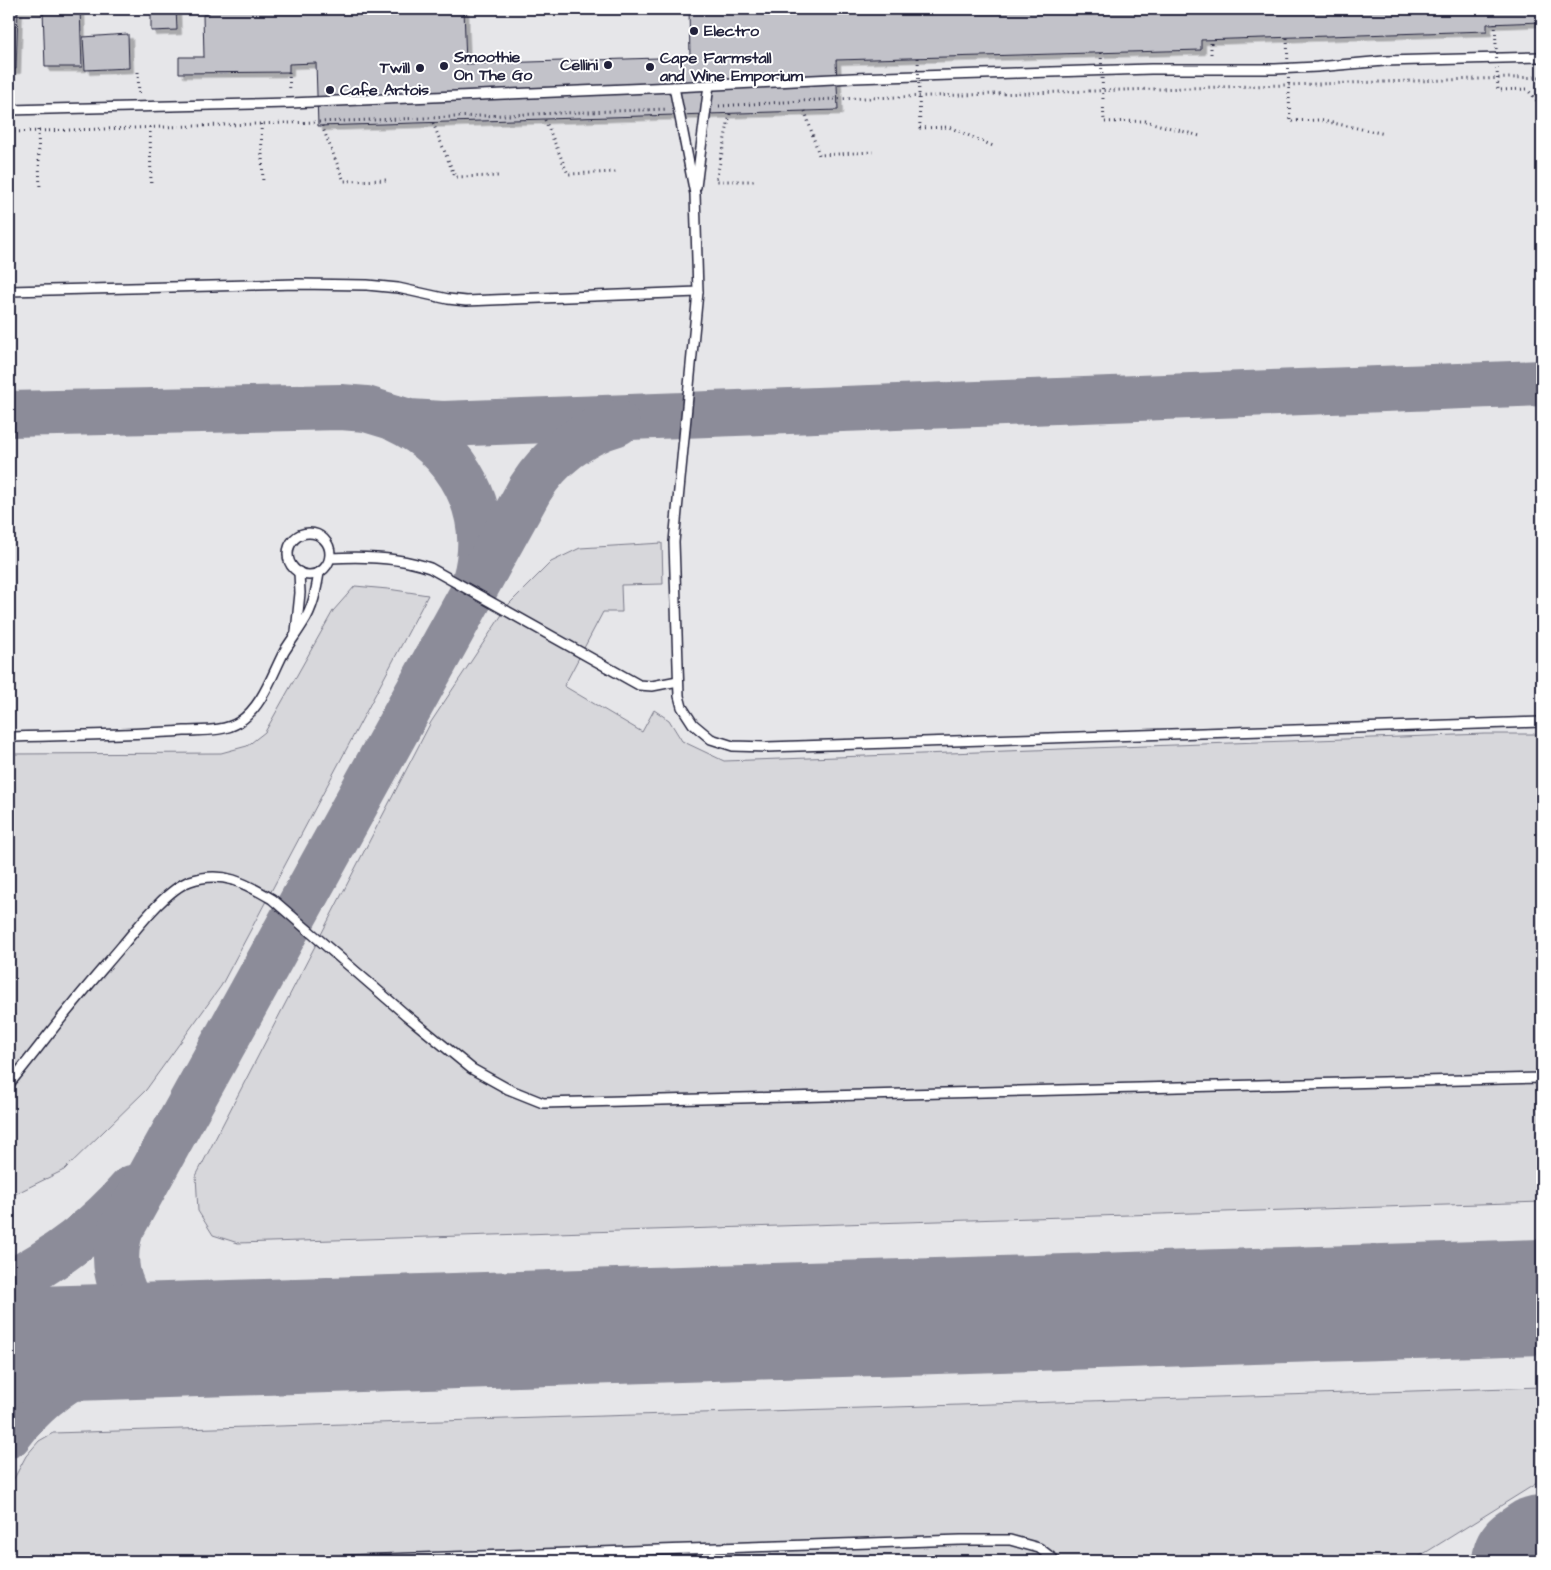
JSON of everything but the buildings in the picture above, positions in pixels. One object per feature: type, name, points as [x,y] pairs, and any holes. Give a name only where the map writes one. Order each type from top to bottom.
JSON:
[{"type":"lane","points":[[9,110],[280,103],[1020,72],[1283,68],[1542,56]]},
{"type":"lane","points":[[695,194],[709,86]]},
{"type":"lane","points":[[674,87],[695,194],[698,292],[674,542],[678,681],[682,707],[699,730],[712,740],[722,744],[744,747],[1542,722]]},
{"type":"lane","points":[[9,291],[288,284],[367,285],[398,288],[466,301],[698,292]]},
{"type":"lane","points":[[312,532],[318,534],[329,544],[330,558],[324,569],[319,573],[306,575],[299,572],[290,562],[288,555],[289,547],[297,536],[312,532]]},
{"type":"lane","points":[[330,558],[354,557],[414,563],[442,575],[639,685],[652,686],[678,681]]},
{"type":"lane","points":[[295,635],[299,600],[299,572]]},
{"type":"lane","points":[[9,737],[162,733],[229,727],[239,722],[252,710],[310,611],[316,593],[319,573]]},
{"type":"lane","points":[[9,1084],[149,914],[173,892],[189,881],[207,877],[229,877],[250,886],[272,899],[406,1015],[472,1069],[508,1089],[543,1103],[1542,1078]]},
{"type":"lane","points":[[324,1561],[1010,1540],[1039,1548],[1056,1561]]},
{"type":"path","points":[[1495,23],[1498,90],[1527,89],[1542,107]]},
{"type":"path","points":[[1287,38],[1290,121],[1319,120],[1385,134]]},
{"type":"path","points":[[1101,53],[1104,122],[1145,121],[1200,136]]},
{"type":"path","points":[[918,58],[920,128],[949,127],[992,146]]},
{"type":"path","points":[[707,107],[834,99],[1542,77]]},
{"type":"path","points":[[9,132],[679,109]]},
{"type":"path","points":[[805,111],[819,155],[873,152]]},
{"type":"path","points":[[730,114],[716,181],[754,181]]},
{"type":"path","points":[[545,120],[568,174],[617,172]]},
{"type":"path","points":[[434,123],[456,177],[500,176]]},
{"type":"path","points":[[261,124],[264,184]]},
{"type":"path","points":[[322,126],[344,181],[388,180]]},
{"type":"path","points":[[150,127],[151,186]]},
{"type":"path","points":[[38,130],[40,190]]},
{"type":"shaded area","points":[[9,9],[1542,9],[1542,1561],[9,1561]]},
{"type":"shaded area","points":[[662,543],[663,584],[621,585],[622,612],[603,612],[564,686],[642,732],[654,710],[669,720],[682,741],[724,761],[1485,734],[1542,734],[1542,1202],[238,1243],[213,1235],[198,1211],[196,1176],[431,722],[509,604],[551,562],[580,548]]},
{"type":"shaded area","points":[[355,586],[428,595],[221,986],[146,1090],[64,1170],[9,1197],[9,754],[221,753],[247,746],[265,732],[333,611]]},
{"type":"shaded area","points":[[1542,1387],[1542,1480],[1412,1561],[9,1561],[9,1488],[26,1456],[39,1441],[53,1433]]},
{"type":"taxiway","points":[[9,414],[341,407],[366,409],[409,422],[443,424],[1542,383]]},
{"type":"taxiway","points":[[396,419],[418,431],[438,447],[454,465],[466,485],[475,507],[480,530],[480,555],[475,580]]},
{"type":"taxiway","points":[[271,1337],[188,1335],[175,1333],[151,1324],[132,1306],[118,1276],[116,1253],[121,1229],[530,489],[547,467],[568,448],[591,433],[617,423]]},
{"type":"taxiway","points":[[9,1283],[60,1253],[91,1229],[132,1188]]},
{"type":"taxiway","points":[[9,1435],[46,1395],[91,1367],[116,1356],[142,1349],[169,1343],[196,1341]]},
{"type":"runway","points":[[9,1345],[1542,1297]]},
{"type":"runway","points":[[1530,1561],[1542,1553]]},
{"type":"place","name":"Electro","points":[[694,31]]},
{"type":"place","name":"Cellini","points":[[608,65]]},
{"type":"place","name":"Smoothie On The Go","points":[[444,66]]},
{"type":"place","name":"Cape Farmstall and Wine Emporium","points":[[650,67]]},
{"type":"place","name":"Twill","points":[[420,68]]},
{"type":"place","name":"Cafe Artois","points":[[330,90]]}]
